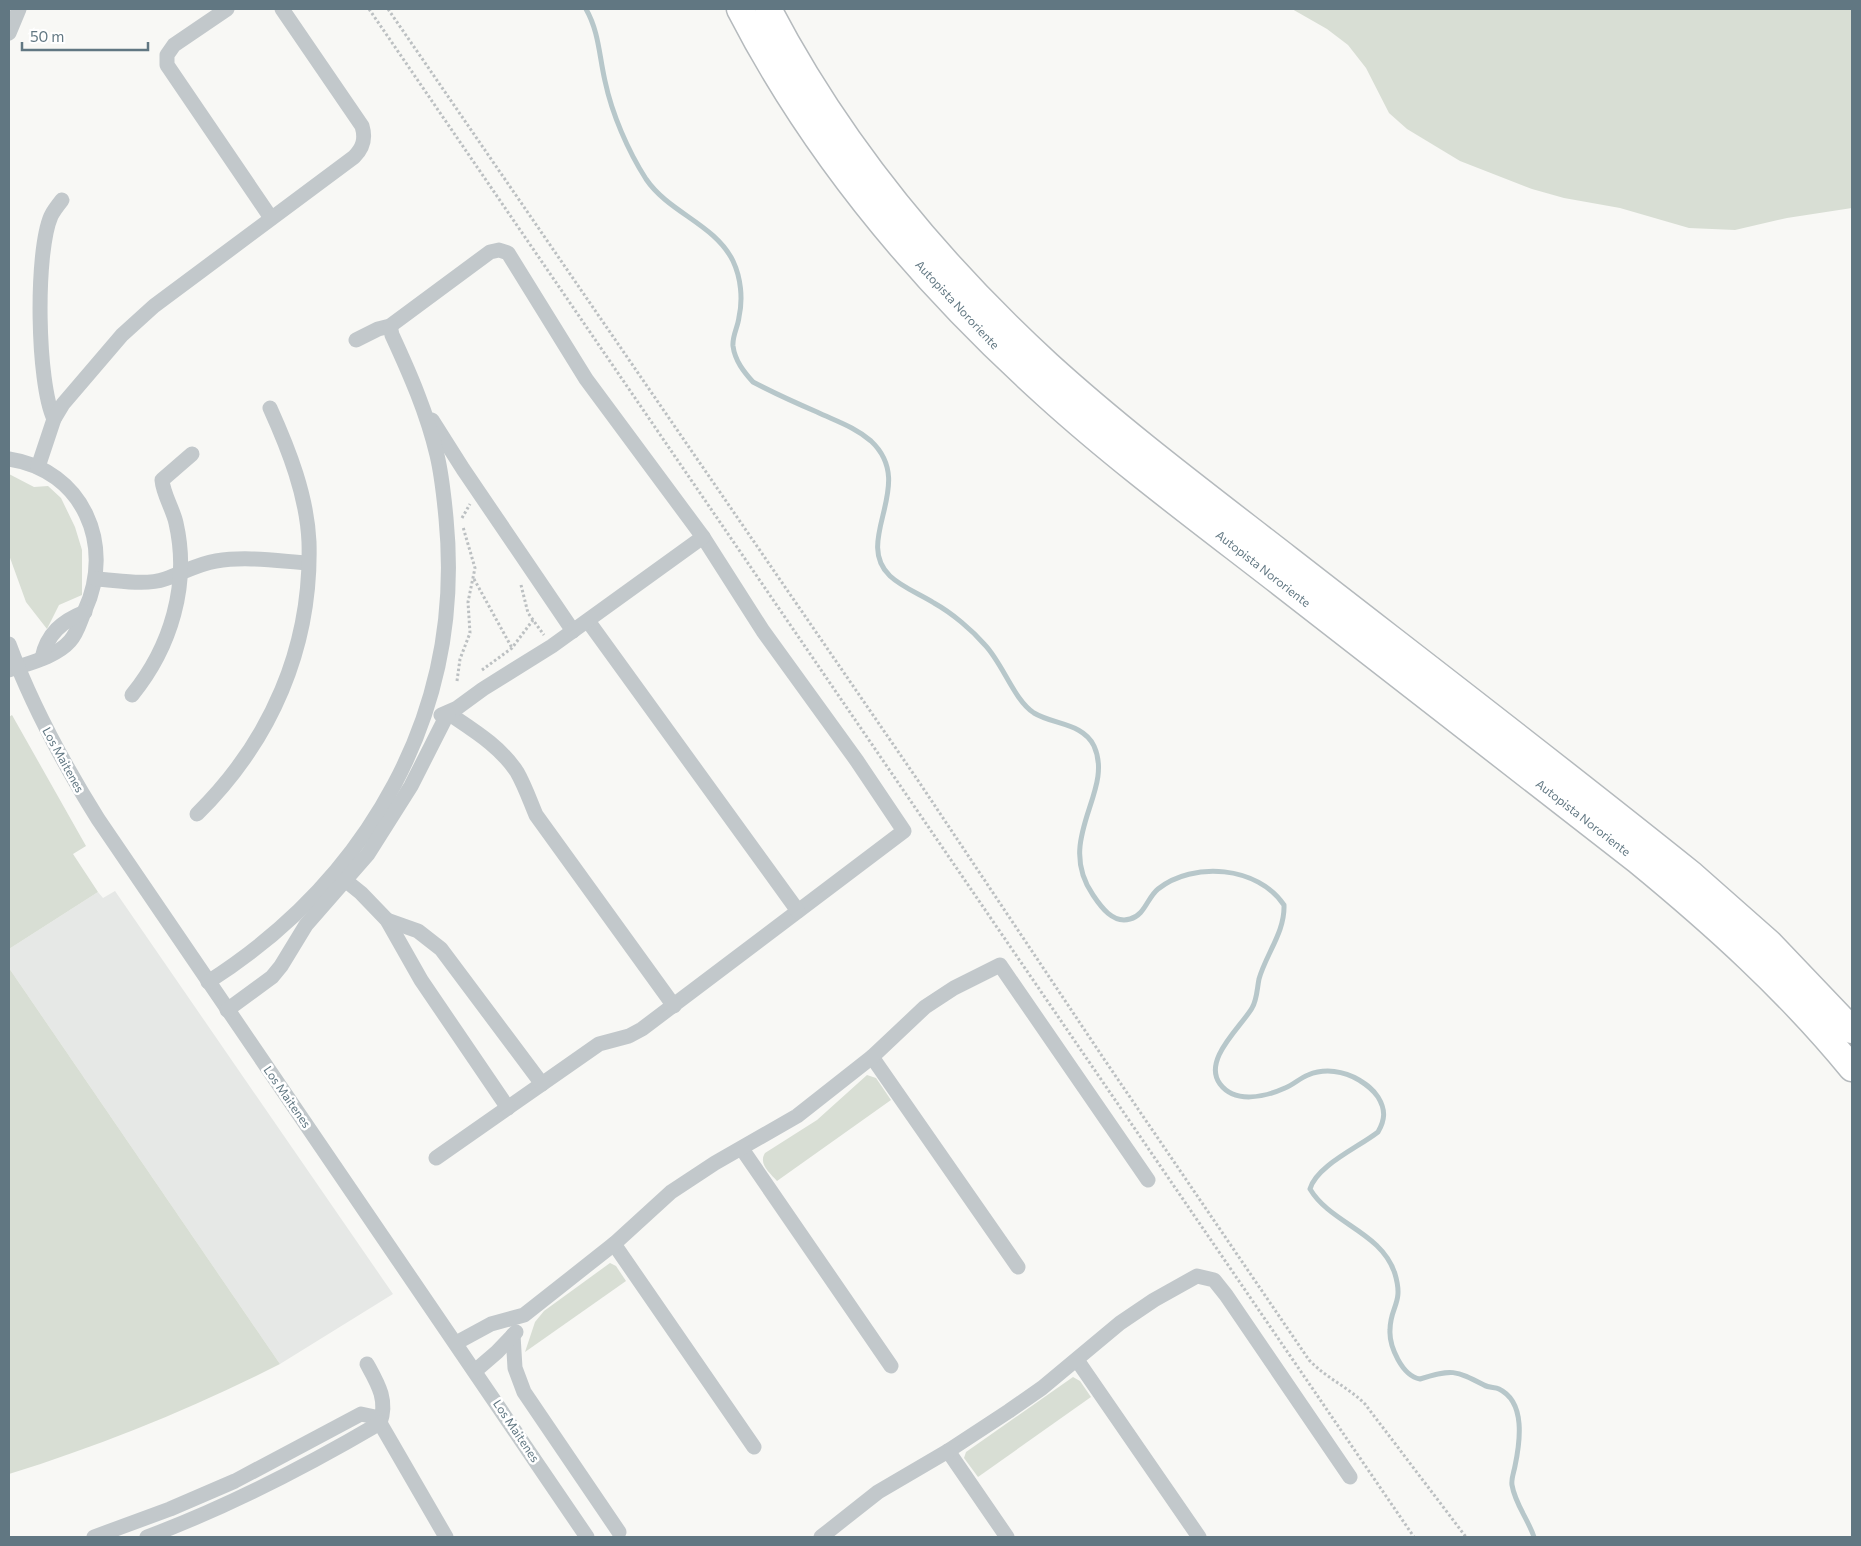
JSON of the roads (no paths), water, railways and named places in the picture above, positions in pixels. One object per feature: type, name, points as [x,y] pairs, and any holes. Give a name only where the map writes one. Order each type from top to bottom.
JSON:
[{"type":"highway","name":"Autopista Nororiente","points":[[740,9],[773,67],[843,172],[934,282],[1011,362],[1047,396],[1138,472],[1661,880],[1717,926],[1770,977],[1852,1068]]},
{"type":"highway","name":"Autopista Nororiente","points":[[768,9],[806,76],[852,147],[936,249],[1046,363],[1154,454],[1692,875],[1769,943],[1852,1030]]},
{"type":"street","points":[[9,33],[19,9]]},
{"type":"street","points":[[227,9],[174,45],[167,55],[167,65],[271,218]]},
{"type":"street","points":[[38,467],[54,419],[86,374],[138,320],[354,156],[362,146],[364,139],[362,126],[282,9]]},
{"type":"street","points":[[54,419],[46,398],[42,363],[41,306],[44,255],[49,223],[56,207],[62,200]]},
{"type":"street","points":[[356,340],[378,329],[390,326],[490,252],[499,250],[508,253],[586,379],[703,537],[763,631],[857,760],[904,830],[674,1006],[629,1036],[599,1044],[436,1158]]},
{"type":"street","points":[[208,982],[268,940],[341,877],[357,847],[389,796],[425,717],[437,675],[447,615],[449,582],[449,549],[440,470],[421,402],[392,335],[390,326]]},
{"type":"street","points":[[421,402],[463,469],[573,631]]},
{"type":"street","points":[[197,814],[217,794],[246,759],[281,696],[299,644],[307,591],[309,542],[300,487],[270,408]]},
{"type":"street","points":[[132,695],[150,670],[162,647],[173,616],[181,572],[176,524],[162,480],[192,454]]},
{"type":"street","points":[[9,459],[38,467],[51,474],[73,494],[88,517],[96,541],[96,579],[85,612],[57,628],[47,642],[42,658],[13,669]]},
{"type":"street","points":[[440,470],[453,464],[463,469]]},
{"type":"street","points":[[227,1010],[272,977],[281,966],[306,925],[341,877],[391,820],[448,713],[472,690],[552,646],[703,537]]},
{"type":"street","points":[[96,579],[154,582],[193,566],[218,560],[261,559],[308,563]]},
{"type":"street","points":[[588,621],[798,911]]},
{"type":"street","name":"Los Maitenes","points":[[9,644],[13,669],[77,786],[227,1010],[588,1537]]},
{"type":"street","points":[[425,717],[448,713],[496,748],[511,764],[527,792],[536,815],[674,1006]]},
{"type":"street","points":[[341,877],[387,920],[421,980],[508,1108]]},
{"type":"street","points":[[387,920],[418,931],[441,949],[542,1084]]},
{"type":"street","points":[[474,1371],[513,1335],[524,1315],[614,1244],[671,1192],[715,1163],[797,1116],[872,1057],[925,1007],[954,988],[1000,965],[1148,1180]]},
{"type":"street","points":[[872,1057],[1018,1267]]},
{"type":"street","points":[[742,1149],[892,1366]]},
{"type":"street","points":[[614,1244],[754,1447]]},
{"type":"street","points":[[821,1537],[878,1492],[948,1451],[1042,1388],[1115,1328],[1154,1300],[1192,1277],[1208,1277],[1218,1284],[1226,1294],[1350,1477]]},
{"type":"street","points":[[456,1343],[491,1324],[524,1315]]},
{"type":"street","points":[[513,1335],[515,1368],[524,1392],[619,1532]]},
{"type":"street","points":[[1077,1360],[1199,1537]]},
{"type":"street","points":[[147,1537],[243,1497],[332,1452],[380,1423],[384,1414],[384,1398],[368,1364]]},
{"type":"street","points":[[94,1537],[170,1509],[235,1481],[350,1418],[361,1414],[369,1414],[380,1423],[446,1537]]},
{"type":"street","points":[[948,1451],[1007,1537]]},
{"type":"street","points":[[235,1481],[243,1497]]},
{"type":"waterway","points":[[586,9],[594,26],[612,106],[621,132],[639,168],[656,191],[667,201],[715,237],[733,261],[738,274],[741,296],[733,346],[743,370],[753,382],[845,425],[871,441],[884,458],[888,476],[888,494],[878,546],[880,562],[890,576],[900,584],[948,612],[974,634],[991,653],[1020,700],[1034,713],[1083,733],[1094,746],[1098,763],[1097,781],[1082,835],[1080,854],[1083,874],[1100,905],[1113,917],[1124,920],[1130,919],[1143,910],[1158,889],[1172,880],[1206,871],[1242,875],[1258,882],[1273,892],[1284,905],[1282,924],[1262,970],[1254,1005],[1219,1054],[1216,1075],[1220,1084],[1226,1090],[1242,1096],[1251,1097],[1269,1094],[1288,1087],[1308,1075],[1328,1071],[1353,1077],[1367,1085],[1376,1094],[1381,1102],[1384,1115],[1378,1132],[1339,1157],[1320,1172],[1310,1189],[1319,1201],[1368,1238],[1388,1260],[1395,1274],[1398,1292],[1392,1315],[1390,1337],[1394,1352],[1402,1366],[1414,1377],[1420,1379],[1447,1373],[1466,1376],[1486,1386],[1499,1389],[1508,1395],[1514,1403],[1519,1423],[1519,1435],[1512,1485],[1516,1499],[1534,1537]]}]
